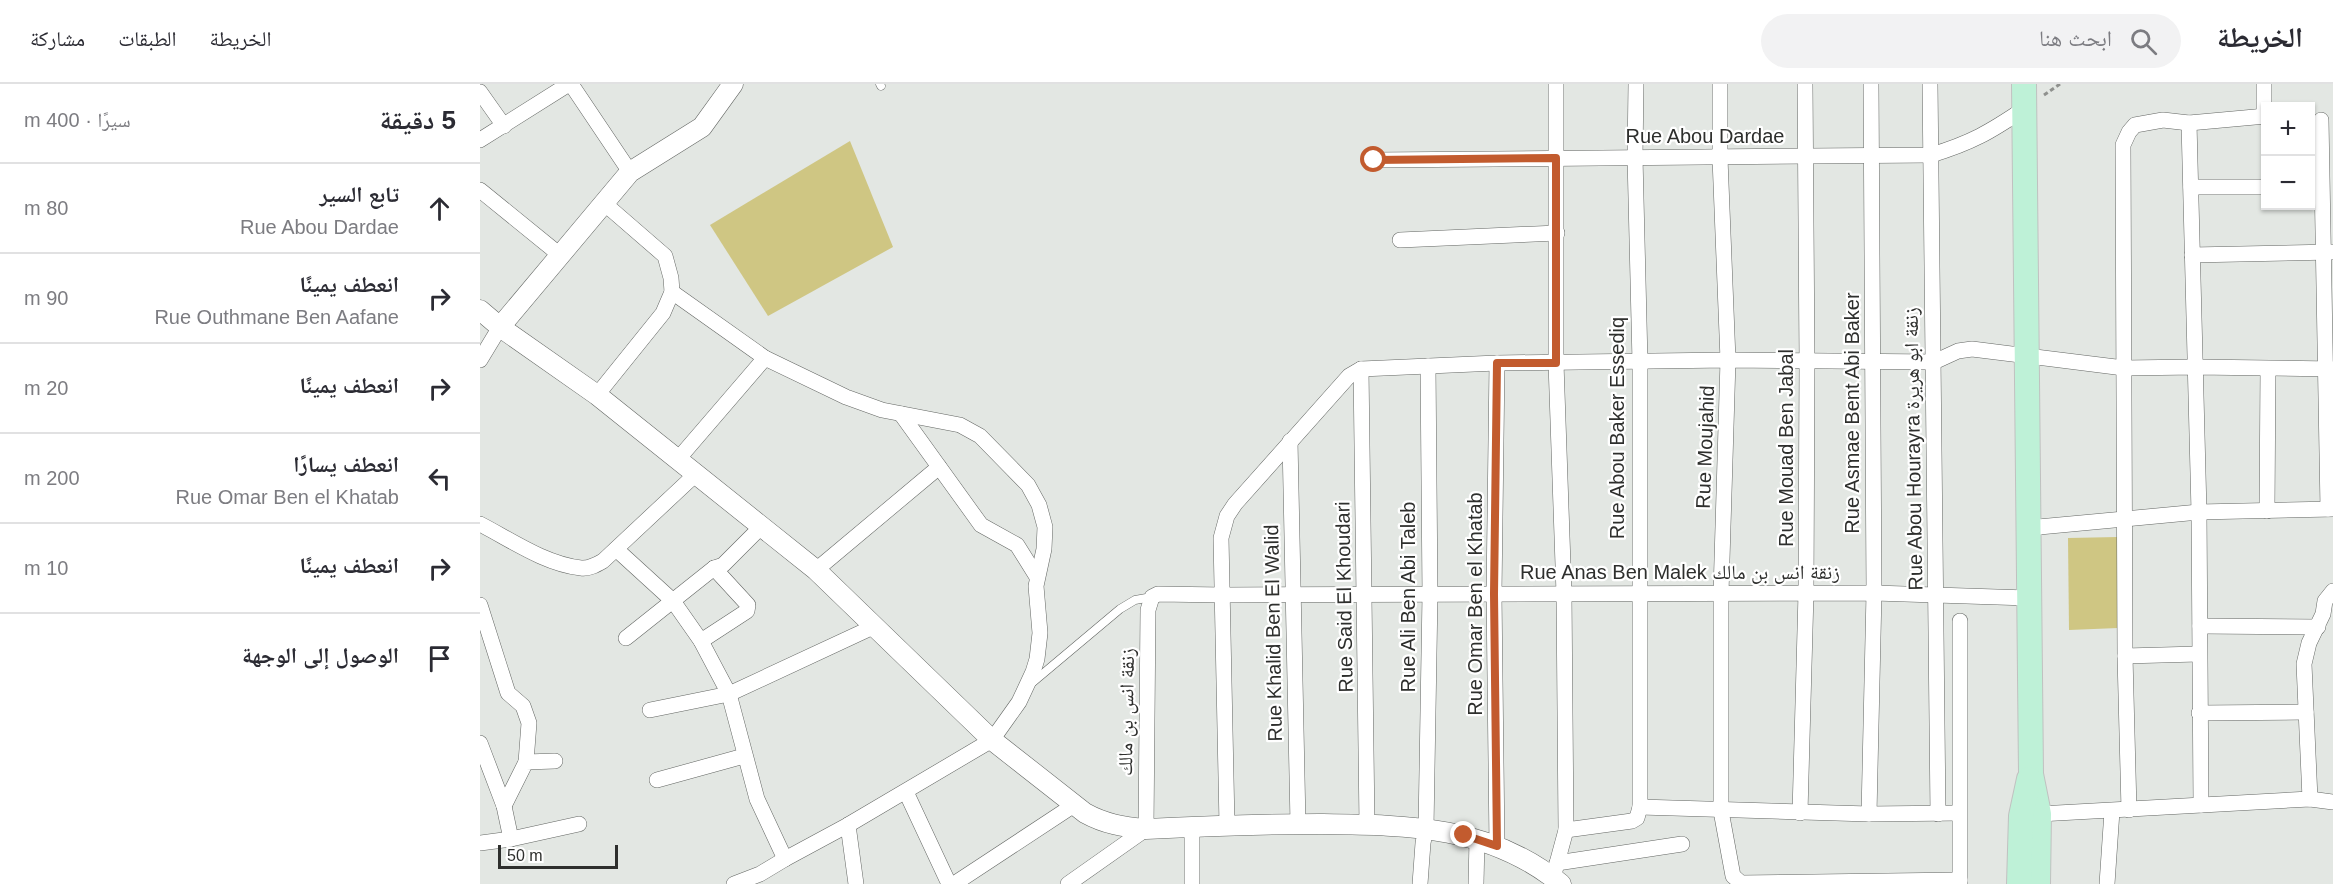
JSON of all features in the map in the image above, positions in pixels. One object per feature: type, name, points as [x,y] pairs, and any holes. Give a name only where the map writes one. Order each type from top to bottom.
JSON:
[{"type":"main road","points":[[2024,84],[2031,774],[2039,814],[2029,883]]},
{"type":"main road","points":[[2029,883],[2022,807],[2031,774]]},
{"type":"street","points":[[480,140],[570,84],[630,172]]},
{"type":"street","points":[[1556,84],[1556,363],[1564,594],[1566,830],[1557,875]]},
{"type":"street","name":"Rue Abou Baker Essediq","points":[[1636,84],[1635,157],[1640,362],[1638,594],[1640,807]]},
{"type":"street","name":"Rue Moujahid","points":[[1720,84],[1720,158],[1728,360],[1721,593],[1721,811],[1733,876],[1739,883],[1960,882]]},
{"type":"street","name":"Rue Mouad Ben Jabal","points":[[1800,813],[1806,593],[1805,84]]},
{"type":"street","name":"Rue Asmae Bent Abi Baker","points":[[1869,814],[1874,593],[1870,84]]},
{"type":"street","name":"Rue Abou Hourayra زنقة ابو هريرة","points":[[1930,84],[1938,814]]},
{"type":"street","points":[[2264,84],[2265,102]]},
{"type":"street","points":[[480,360],[500,327],[630,172],[702,127],[731,85]]},
{"type":"street","points":[[480,92],[504,126]]},
{"type":"street","name":"Rue Abou Dardae","points":[[1374,160],[1931,155],[1964,145],[1988,133],[2024,109]]},
{"type":"street","points":[[2129,810],[2125,656],[2123,145],[2135,124],[2163,120],[2189,123],[2261,116]]},
{"type":"street","points":[[2028,528],[2199,512],[2330,509],[2329,252],[2322,187],[2322,120]]},
{"type":"street","points":[[2189,123],[2199,512],[2200,806]]},
{"type":"street","points":[[2191,187],[2261,187]]},
{"type":"street","points":[[480,190],[560,255]]},
{"type":"street","points":[[597,395],[663,313],[672,292],[665,256],[605,204]]},
{"type":"street","points":[[1400,240],[1557,233]]},
{"type":"street","points":[[2192,255],[2329,252]]},
{"type":"street","points":[[672,292],[765,358],[846,397],[882,410],[948,422],[972,431],[988,442],[1028,485],[1040,505],[1045,527],[1044,549],[1037,577],[1040,645],[1027,687],[992,740],[906,792],[785,859],[761,879],[734,884]]},
{"type":"street","points":[[480,310],[679,458],[816,570],[992,740],[1085,813],[1108,824],[1146,828],[1298,824],[1426,828],[1477,839],[1497,846],[1557,875],[1682,844]]},
{"type":"street","points":[[1227,825],[1221,538],[1227,516],[1235,504],[1349,376],[1361,369],[1497,363],[1728,360],[1934,362],[1958,351],[1972,349],[2124,368],[2329,368]]},
{"type":"street","points":[[679,458],[765,358]]},
{"type":"street","name":"Rue Omar Ben el Khatab","points":[[1497,363],[1494,594],[1497,846]]},
{"type":"street","name":"Rue Ali Ben Abi Taleb","points":[[1420,884],[1422,843],[1426,828],[1430,595],[1428,366]]},
{"type":"street","name":"Rue Said El Khoudari","points":[[1361,369],[1367,825]]},
{"type":"street","points":[[2267,511],[2268,369]]},
{"type":"street","points":[[901,414],[981,525],[1017,545],[1037,577]]},
{"type":"street","name":"Rue Khalid Ben El Walid","points":[[1290,441],[1298,824]]},
{"type":"street","points":[[816,570],[939,467]]},
{"type":"street","points":[[480,524],[545,558],[582,568],[592,567],[603,561],[697,473]]},
{"type":"street","points":[[626,638],[714,568],[723,565],[762,526]]},
{"type":"street","points":[[616,549],[673,601],[701,641],[729,694],[757,799],[785,859]]},
{"type":"street","points":[[701,641],[747,611],[748,604],[714,568]]},
{"type":"street","points":[[2310,799],[2304,664],[2309,643],[2318,627],[2327,597],[2333,591]]},
{"type":"street","name":"Rue Anas Ben Malek زنقة انس بن مالك","points":[[1152,597],[1158,594],[1874,593],[2028,598]]},
{"type":"street","name":"زنقة انس بن مالك","points":[[1146,828],[1148,610],[1152,597]]},
{"type":"street","points":[[480,605],[508,693],[523,706],[530,723],[526,762],[504,806]]},
{"type":"street","points":[[1960,621],[1960,882]]},
{"type":"street","points":[[2200,626],[2318,627]]},
{"type":"street","points":[[650,710],[729,694],[873,627]]},
{"type":"street","points":[[2125,656],[2198,654]]},
{"type":"street","points":[[2199,713],[2306,712]]},
{"type":"street","points":[[480,743],[504,806],[511,839]]},
{"type":"street","points":[[657,780],[744,756]]},
{"type":"street","points":[[526,762],[555,760]]},
{"type":"street","points":[[906,792],[949,884]]},
{"type":"street","points":[[2039,814],[2310,799],[2333,802]]},
{"type":"street","points":[[954,884],[1074,805]]},
{"type":"street","points":[[1566,830],[1632,820],[1637,818],[1640,807],[1800,813],[1959,813]]},
{"type":"street","points":[[2107,884],[2112,811]]},
{"type":"street","points":[[480,843],[511,839],[579,824]]},
{"type":"street","points":[[848,825],[856,884]]},
{"type":"street","points":[[1192,826],[1192,884]]},
{"type":"street","points":[[1068,884],[1146,828]]},
{"type":"street","points":[[1476,884],[1477,839]]},
{"type":"lane","points":[[1027,687],[1120,609],[1135,600],[1152,597]]},
{"type":"shaded area","points":[[850,141],[893,247],[768,316],[710,225]]},
{"type":"shaded area","points":[[2118,537],[2118,628],[2069,630],[2068,538]]},
{"type":"route","points":[[1374,160],[1556,158],[1556,363],[1497,363],[1494,594],[1497,846],[1464,835]]}]
